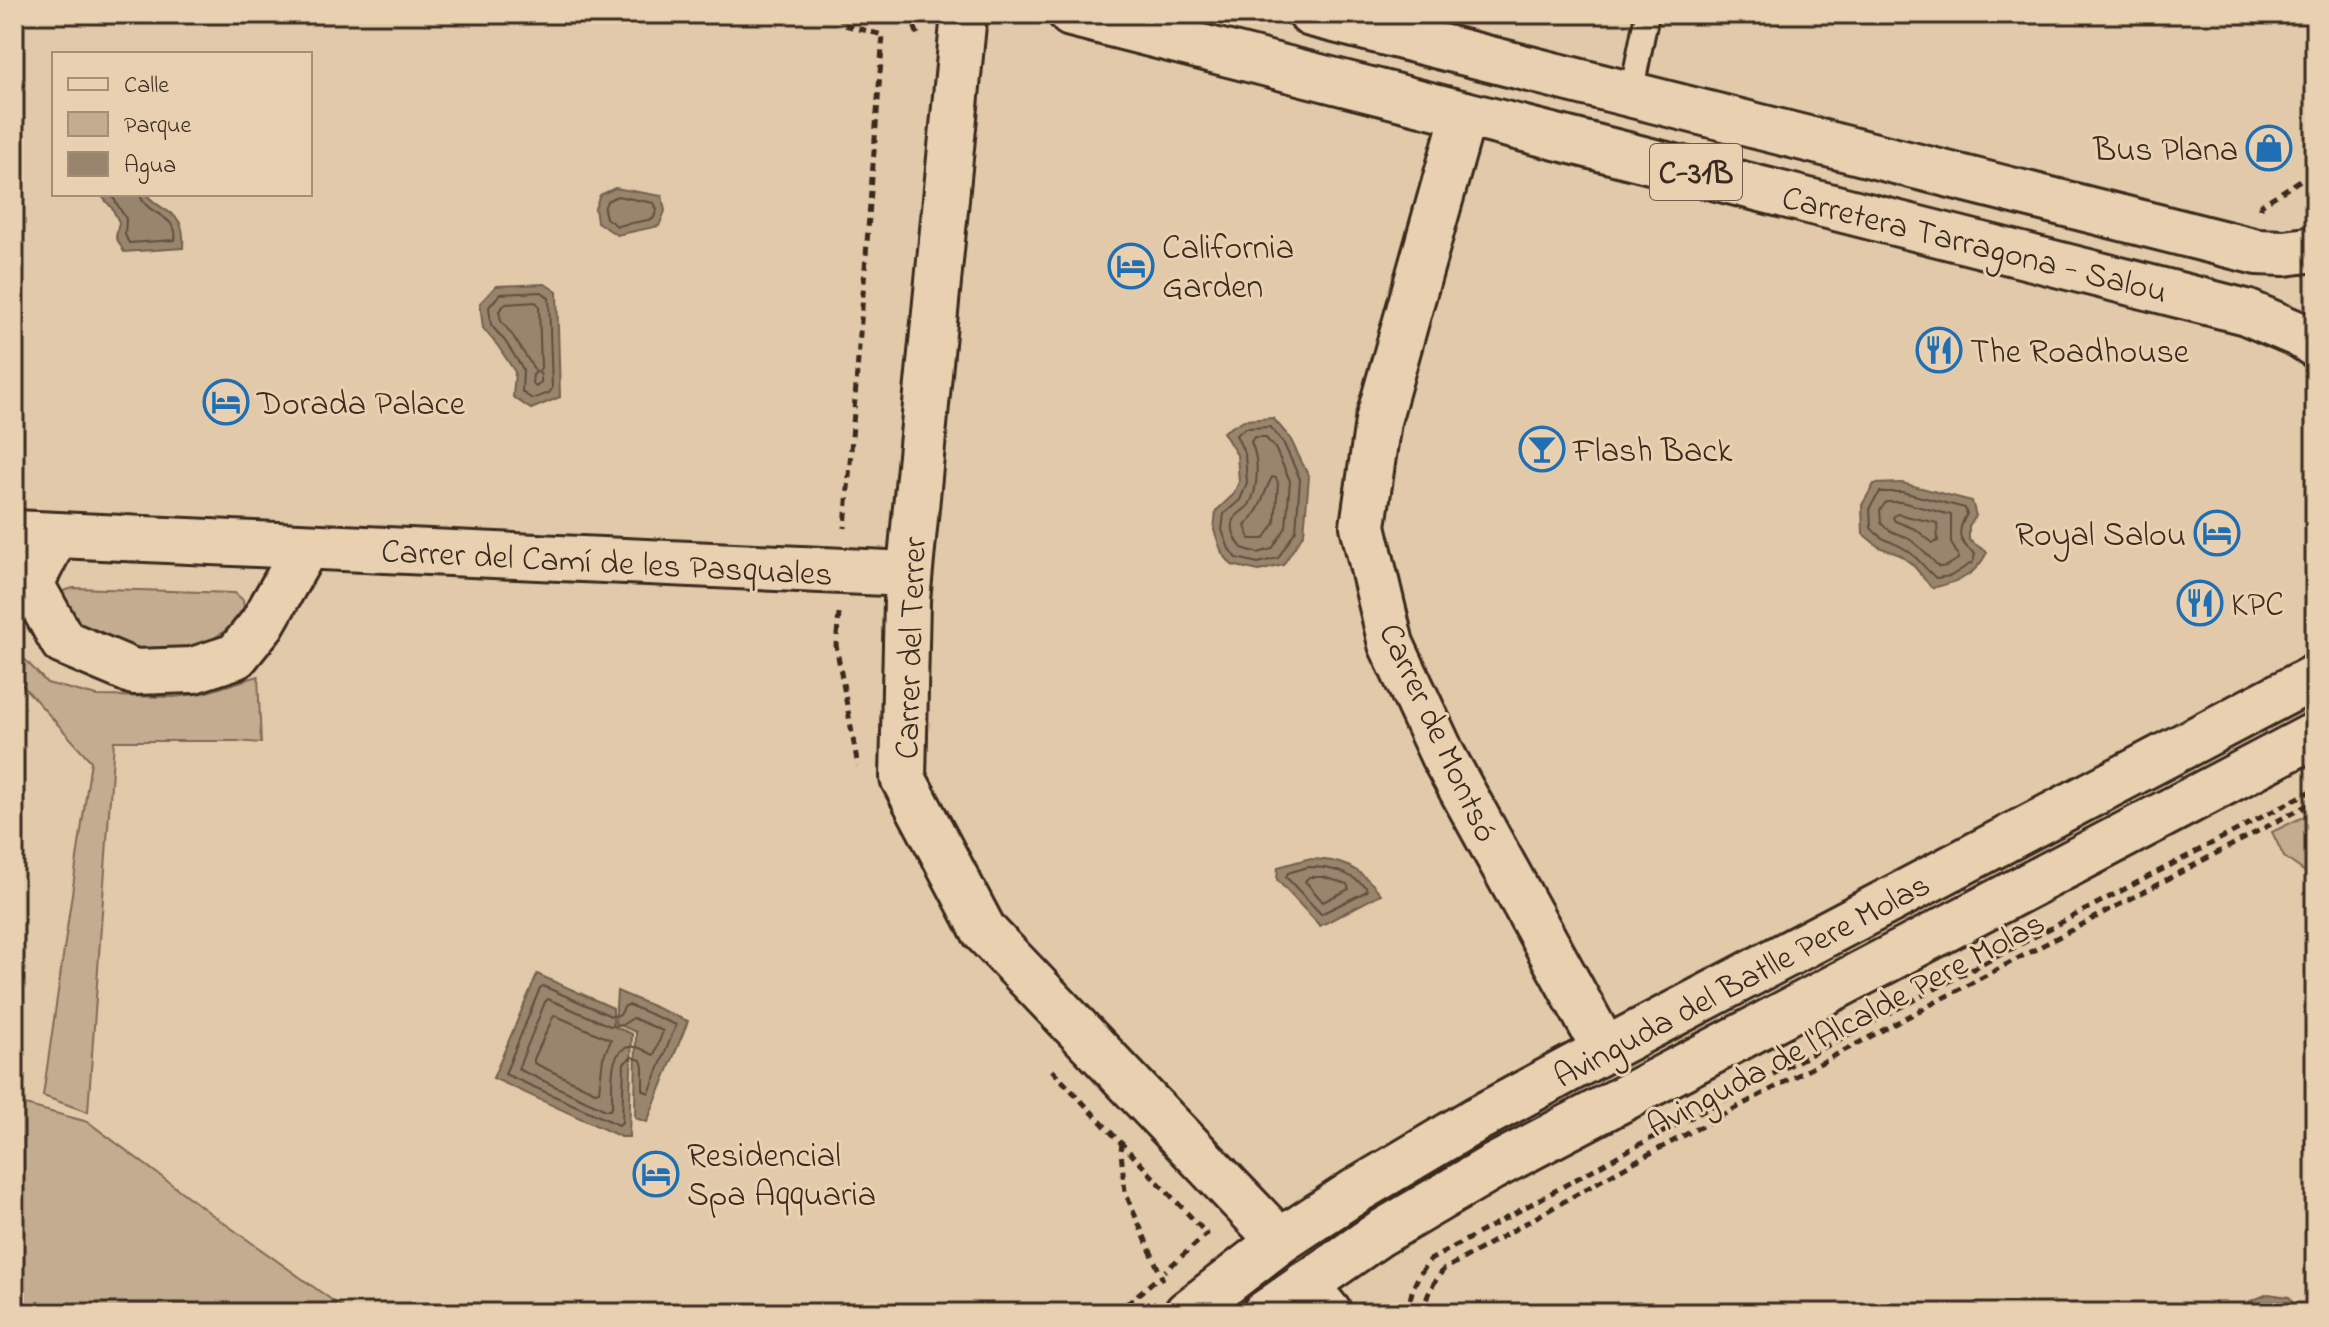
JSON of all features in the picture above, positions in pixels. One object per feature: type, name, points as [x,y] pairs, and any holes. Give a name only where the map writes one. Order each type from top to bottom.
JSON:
[{"type":"street","name":"Carrer del Terrer","points":[[964,14],[909,574],[903,778],[984,931],[1280,1241]]},
{"type":"street","name":"Carretera Tarragona - Salou","points":[[1071,14],[2246,312],[2300,335],[2315,345]]},
{"type":"street","name":"Carretera Tarragona - Salou","points":[[1311,14],[1406,25],[1631,94],[2257,252],[2285,253],[2315,249]]},
{"type":"street","name":"Carrer de Montsó","points":[[1464,114],[1378,421],[1363,526],[1397,658],[1443,756],[1605,1050]]},
{"type":"street","name":"Carrer del Camí de les Pasquales","points":[[306,547],[262,624],[236,656],[193,670],[134,672],[63,642],[31,584],[35,534],[909,574]]},
{"type":"street","name":"Avinguda del Batlle Pere Molas","points":[[1187,1313],[1280,1241],[1356,1191],[1477,1119],[2315,677]]},
{"type":"street","name":"Avinguda del Batlle Pere Molas","points":[[1265,1313],[1317,1299],[1379,1234],[1491,1168],[2315,735]]},
{"type":"lane","points":[[1631,94],[1647,14]]},
{"type":"path","points":[[909,14],[918,35]]},
{"type":"path","points":[[2261,205],[2315,171]]},
{"type":"path","points":[[1410,1313],[1409,1303],[1415,1280],[1430,1260],[1627,1151],[2315,789]]},
{"type":"path","name":"Avinguda de l'Alcalde Pere Molas","points":[[1424,1313],[1431,1286],[1443,1270],[1632,1163],[2315,801]]},
{"type":"green space","points":[[73,588],[235,593],[243,600],[244,608],[239,621],[204,645],[187,650],[136,653],[74,626],[60,599],[63,591]]},
{"type":"green space","points":[[14,648],[47,683],[97,696],[175,697],[204,693],[258,676],[261,743],[114,741],[88,1112],[43,1096],[91,761],[14,676]]},
{"type":"green space","points":[[2315,811],[2315,879],[2284,857],[2272,832]]},
{"type":"green space","points":[[14,1102],[88,1122],[350,1313],[14,1313]]},
{"type":"water","points":[[615,188],[662,196],[665,211],[659,226],[617,235],[597,222],[595,208],[600,195]]},
{"type":"water","points":[[102,196],[148,196],[178,219],[183,248],[124,252],[116,237],[119,222]]},
{"type":"water","points":[[545,284],[557,292],[560,397],[531,409],[513,397],[515,372],[483,328],[480,303],[496,286]]},
{"type":"water","points":[[1273,418],[1290,438],[1309,477],[1304,533],[1283,565],[1259,571],[1232,565],[1222,553],[1214,530],[1216,511],[1233,495],[1239,482],[1237,455],[1223,432],[1244,420]]},
{"type":"water","points":[[1902,483],[1972,501],[1976,516],[1969,526],[1969,540],[1987,552],[1972,572],[1932,588],[1913,565],[1900,555],[1879,547],[1863,534],[1862,505],[1874,484]]},
{"type":"water","points":[[1307,859],[1349,866],[1381,894],[1320,926],[1277,880],[1278,867]]},
{"type":"water","points":[[537,974],[613,1008],[613,1026],[632,1034],[629,1137],[621,1137],[493,1078]]},
{"type":"water","points":[[617,991],[688,1021],[647,1122],[635,1118],[636,1032],[615,1023]]},
{"type":"water","points":[[2268,1294],[2289,1297],[2299,1313],[2243,1313],[2248,1302]]},
{"type":"place","name":"Bus Plana","points":[[2269,148]]},
{"type":"place","name":"California Garden","points":[[1131,266]]},
{"type":"place","name":"The Roadhouse","points":[[1939,350]]},
{"type":"place","name":"Dorada Palace","points":[[226,402]]},
{"type":"place","name":"Flash Back","points":[[1542,449]]},
{"type":"place","name":"Royal Salou","points":[[2217,533]]},
{"type":"place","name":"KPC","points":[[2200,603]]},
{"type":"place","name":"Residencial Spa Aqquaria","points":[[656,1174]]}]
